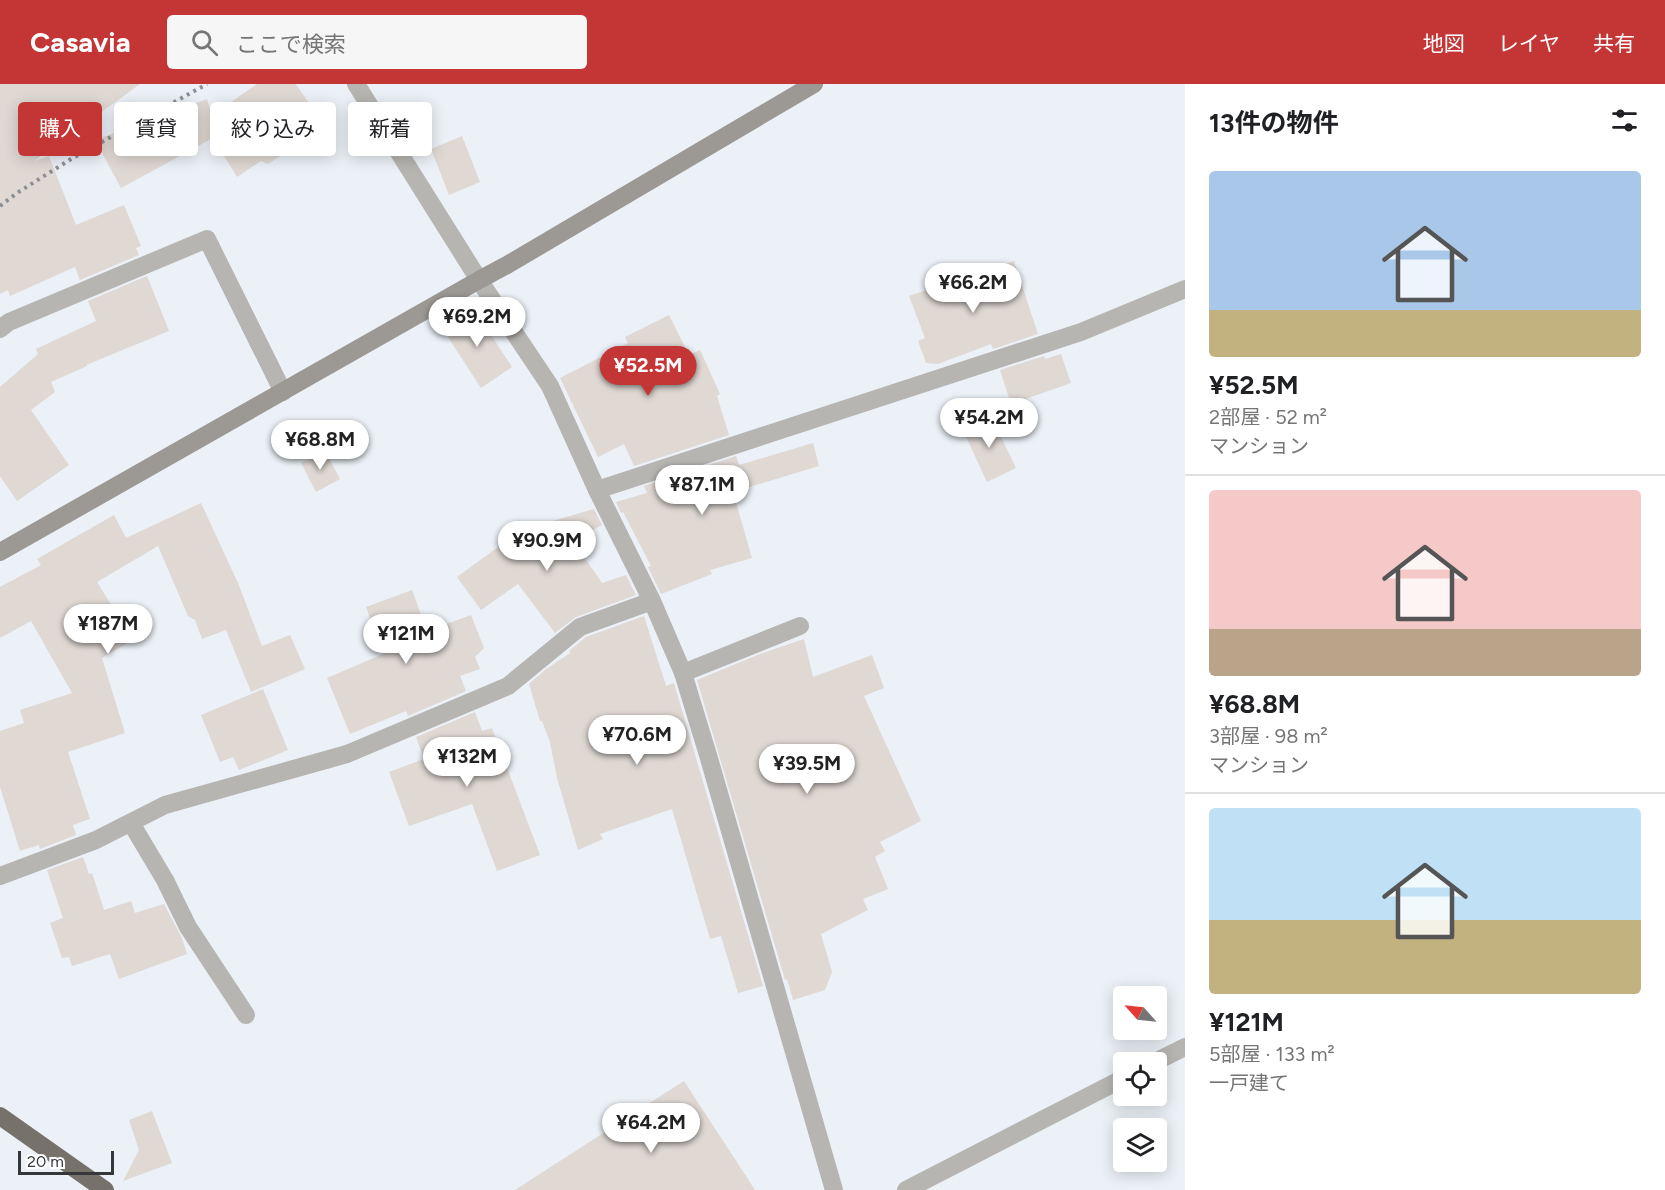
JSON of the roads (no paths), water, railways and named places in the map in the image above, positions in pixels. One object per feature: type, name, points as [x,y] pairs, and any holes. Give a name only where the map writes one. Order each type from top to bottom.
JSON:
[{"type":"highway","points":[[0,1116],[105,1190]]},
{"type":"street","points":[[356,84],[479,280],[550,386],[597,490],[652,601],[682,674],[708,755],[834,1190]]},
{"type":"street","points":[[0,552],[507,265],[814,84]]},
{"type":"street","points":[[0,330],[9,322],[207,239],[283,392]]},
{"type":"street","points":[[597,490],[1081,332],[1185,289]]},
{"type":"street","points":[[0,876],[96,840],[165,805],[358,750],[508,686],[580,627],[652,601]]},
{"type":"street","points":[[682,674],[800,626]]},
{"type":"street","points":[[131,822],[165,880],[188,927],[246,1016]]},
{"type":"street","points":[[1167,1056],[1185,1047]]},
{"type":"street","points":[[906,1190],[1113,1084]]}]
